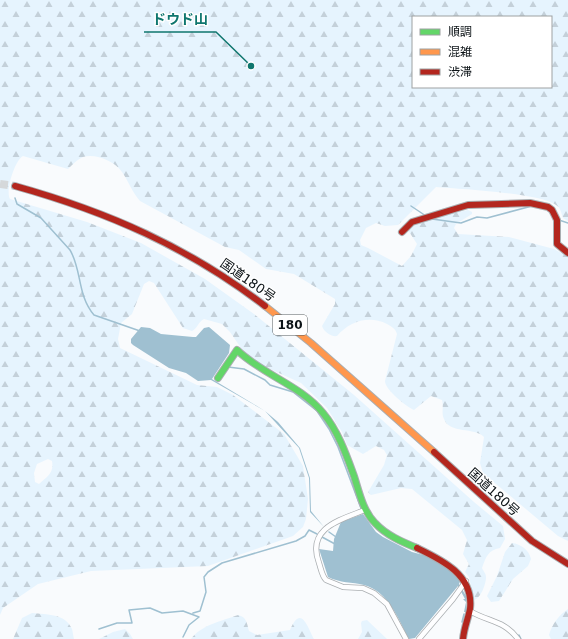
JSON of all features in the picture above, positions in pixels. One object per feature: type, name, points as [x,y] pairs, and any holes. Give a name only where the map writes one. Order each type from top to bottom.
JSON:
[{"type":"main road","name":"国道180号","points":[[15,186],[94,209],[136,228],[189,254],[252,295],[312,344],[532,541],[568,564]]},
{"type":"main road","points":[[402,232],[412,222],[468,204],[530,203],[548,207],[552,210],[557,220],[557,244],[568,253]]},
{"type":"main road","points":[[218,378],[237,350],[258,368],[300,392],[314,403],[334,430],[351,467],[365,510],[376,524],[388,535],[408,545],[430,553],[458,572],[466,581],[470,611],[465,622],[463,639]]},
{"type":"main road","name":"国道180号","points":[[522,531],[568,558]]},
{"type":"street","points":[[365,510],[330,524],[323,531],[316,545],[317,558],[326,580],[343,587],[369,590],[387,604],[406,639]]},
{"type":"street","points":[[419,639],[466,581]]},
{"type":"street","points":[[470,611],[482,618],[503,624],[518,639]]},
{"type":"green space","points":[[0,0],[568,0],[568,221],[563,218],[558,206],[533,197],[499,192],[436,187],[398,225],[385,226],[376,223],[366,228],[360,240],[361,245],[402,266],[411,256],[417,244],[408,230],[410,227],[445,215],[468,210],[472,212],[472,214],[456,224],[454,228],[458,234],[509,237],[554,249],[568,257],[568,541],[558,536],[483,473],[480,463],[484,437],[475,432],[456,429],[447,424],[443,417],[442,400],[431,396],[414,410],[392,393],[385,381],[397,334],[392,327],[380,321],[367,320],[354,323],[337,336],[330,335],[322,326],[335,304],[335,299],[294,274],[266,269],[239,250],[225,247],[140,201],[119,168],[110,161],[99,157],[88,156],[79,159],[68,169],[23,156],[14,169],[9,189],[10,199],[87,222],[141,243],[205,279],[254,314],[354,395],[503,526],[505,539],[500,548],[493,550],[486,557],[482,568],[486,576],[486,580],[481,594],[474,600],[469,577],[465,572],[469,564],[463,554],[467,540],[462,530],[412,489],[401,488],[371,495],[368,492],[384,465],[387,455],[384,450],[376,446],[363,454],[347,445],[342,432],[327,408],[301,383],[259,364],[241,348],[230,332],[222,324],[204,319],[192,331],[183,328],[154,283],[149,281],[144,284],[132,314],[121,323],[118,339],[120,348],[197,385],[217,387],[233,395],[284,434],[303,466],[308,499],[306,519],[303,527],[293,536],[208,566],[91,571],[38,584],[3,608],[0,615]],"holes":[[[48,459],[52,461],[52,469],[48,476],[39,484],[35,482],[34,473],[37,464]]]},
{"type":"green space","points":[[512,543],[524,548],[531,559],[528,566],[513,579],[499,601],[491,602],[487,596],[497,576],[505,552]]},
{"type":"green space","points":[[568,609],[568,639],[551,639],[549,635],[550,631],[559,617]]},
{"type":"green space","points":[[32,613],[60,617],[65,620],[72,629],[74,639],[13,639],[22,618]]},
{"type":"green space","points":[[238,615],[245,619],[249,631],[257,635],[290,630],[294,622],[298,618],[301,618],[307,624],[314,639],[191,639],[200,630]]},
{"type":"green space","points":[[367,620],[387,639],[358,639],[362,632],[361,623],[362,621]]},
{"type":"green space","points":[[125,629],[133,639],[99,639],[113,632]]},
{"type":"water","points":[[141,327],[150,328],[161,334],[196,337],[204,328],[209,327],[230,345],[229,353],[212,379],[265,411],[211,380],[198,381],[186,373],[169,368],[133,345],[131,343],[131,339]]},
{"type":"water","points":[[265,411],[278,422],[300,448],[310,478],[311,511],[324,527],[310,512],[309,478],[299,448]]},
{"type":"water","points":[[363,514],[376,532],[383,537],[412,552],[427,556],[449,569],[461,579],[459,584],[466,596],[466,602],[463,599],[465,599],[458,586],[415,638],[409,639],[392,607],[380,594],[364,585],[328,577],[319,549],[333,551],[334,539],[341,522]]},
{"type":"waterway","points":[[15,198],[17,204],[41,218],[70,250],[74,258],[82,291],[94,315],[140,331]]},
{"type":"waterway","points":[[411,206],[426,216]]},
{"type":"waterway","points":[[432,219],[461,223],[477,217],[487,218],[532,206]]},
{"type":"waterway","points":[[559,220],[568,223]]},
{"type":"waterway","points":[[228,367],[244,369],[265,380],[270,385],[293,392],[317,411],[329,429],[338,447],[362,511]]},
{"type":"waterway","points":[[193,613],[200,611],[206,592],[204,577],[208,572],[222,563],[296,541],[305,536],[309,530],[317,534]]},
{"type":"waterway","points":[[329,532],[336,537]]},
{"type":"waterway","points":[[322,537],[335,544]]},
{"type":"waterway","points":[[99,629],[117,623],[132,623],[129,610],[150,608],[162,613],[183,611],[199,617],[189,625],[183,637]]},
{"type":"waterway","points":[[462,622],[464,614]]},
{"type":"waterway","points":[[519,635],[521,639]]},
{"type":"tunnel","points":[[0,184],[15,186]]},
{"type":"traffic: fast","points":[[218,378],[237,350],[247,359],[293,387],[314,403],[328,420],[341,443],[367,513],[379,527],[389,535],[417,548]]},
{"type":"traffic: slow","points":[[265,306],[311,343],[434,452]]},
{"type":"traffic: jam","points":[[15,186],[82,207],[146,234],[207,266],[265,306]]},
{"type":"traffic: jam","points":[[402,232],[412,222],[468,205],[530,203],[548,207],[552,210],[557,220],[557,244],[568,253]]},
{"type":"traffic: jam","points":[[434,452],[532,541],[568,564]]},
{"type":"traffic: jam","points":[[417,548],[454,570],[462,578],[467,587],[470,597],[470,609],[463,639]]},
{"type":"place","name":"ドウド山","points":[[251,66]]}]
